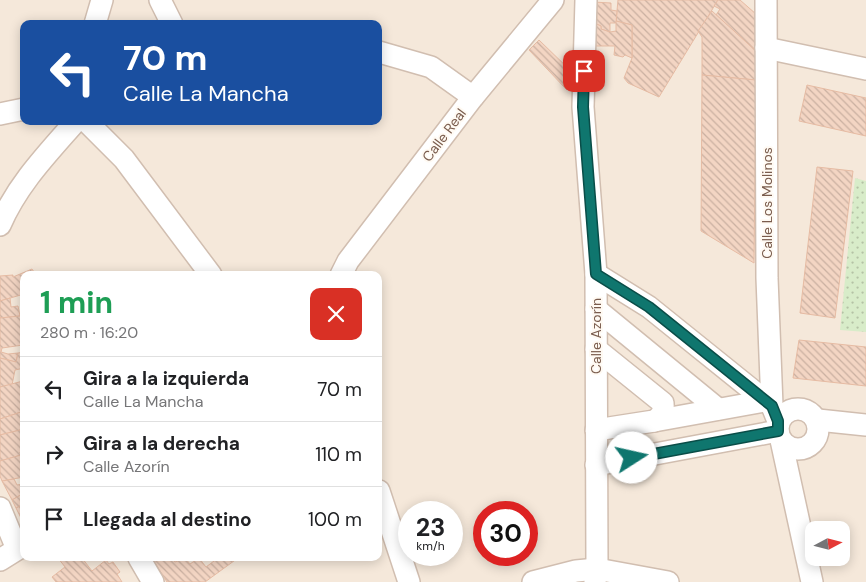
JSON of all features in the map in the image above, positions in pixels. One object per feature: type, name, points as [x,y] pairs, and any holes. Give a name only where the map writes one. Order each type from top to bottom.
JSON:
[{"type":"street","points":[[96,20],[102,0]]},
{"type":"street","points":[[160,0],[170,20]]},
{"type":"street","name":"Calle Real","points":[[342,271],[472,97],[554,0]]},
{"type":"street","name":"Calle Azorín","points":[[586,0],[583,107],[596,274],[596,576]]},
{"type":"street","name":"Calle Los Molinos","points":[[764,2],[767,278],[775,420],[812,582]]},
{"type":"street","points":[[766,48],[866,69]]},
{"type":"street","points":[[382,53],[431,67],[472,97]]},
{"type":"street","points":[[0,114],[20,109]]},
{"type":"street","points":[[0,225],[10,202],[32,172],[73,125]]},
{"type":"street","points":[[90,125],[124,159],[208,271]]},
{"type":"street","points":[[596,274],[649,307],[775,420],[788,448],[801,449],[812,443],[818,432],[818,420]]},
{"type":"street","points":[[596,309],[718,409]]},
{"type":"street","points":[[596,349],[662,403],[664,410],[661,416],[654,421]]},
{"type":"street","points":[[596,465],[775,420],[796,408],[810,412],[818,420],[866,425]]},
{"type":"street","points":[[596,430],[718,409],[775,420]]},
{"type":"street","points":[[382,500],[409,582]]},
{"type":"street","points":[[0,508],[14,551]]},
{"type":"street","points":[[141,561],[153,582]]},
{"type":"street","points":[[533,582],[576,571],[596,576],[668,582]]},
{"type":"shaded area","points":[[0,0],[866,0],[866,582],[0,582]]},
{"type":"green space","points":[[855,178],[866,181],[866,332],[840,330]]},
{"type":"building","points":[[618,0],[718,0],[659,97],[628,83],[624,78],[632,58],[632,25],[616,21]]},
{"type":"building","points":[[718,0],[740,0],[756,14],[756,51],[716,15],[720,9],[714,6]]},
{"type":"building","points":[[593,2],[611,3],[611,10],[617,11],[616,23],[610,23],[610,32],[601,29],[601,26],[592,22]]},
{"type":"building","points":[[712,11],[756,51],[756,80],[702,75],[702,37],[698,31]]},
{"type":"building","points":[[616,21],[632,25],[632,58],[625,55],[623,57],[614,55],[615,46],[591,46],[592,22],[601,26],[601,29],[610,32],[616,31]]},
{"type":"building","points":[[539,40],[574,74],[574,83],[567,90],[529,50]]},
{"type":"building","points":[[702,75],[756,80],[754,263],[701,231]]},
{"type":"building","points":[[807,85],[866,98],[866,136],[799,121]]},
{"type":"building","points":[[817,167],[853,171],[835,318],[800,313]]},
{"type":"building","points":[[20,274],[20,295],[0,301],[0,276],[13,275],[13,277]]},
{"type":"building","points":[[10,298],[11,307],[18,306],[20,316],[0,318],[0,301]]},
{"type":"building","points":[[20,316],[20,345],[2,348],[1,352],[8,354],[18,353],[16,362],[0,358],[0,318]]},
{"type":"building","points":[[799,340],[866,347],[866,386],[793,378]]},
{"type":"building","points":[[18,353],[20,353],[20,369],[15,370],[12,385],[0,387],[0,358],[16,362]]},
{"type":"building","points":[[20,382],[20,412],[0,419],[0,387]]},
{"type":"building","points":[[20,412],[20,430],[0,435],[0,419]]},
{"type":"building","points":[[20,430],[20,455],[0,461],[0,435]]},
{"type":"building","points":[[20,455],[20,478],[2,481],[0,461]]},
{"type":"building","points":[[14,479],[17,485],[20,485],[20,495],[12,500],[2,481]]},
{"type":"building","points":[[20,495],[20,506],[16,508],[12,500]]},
{"type":"building","points":[[20,506],[20,516],[16,508]]},
{"type":"building","points":[[60,561],[84,561],[92,571],[105,561],[109,564],[113,562],[120,572],[117,574],[122,582],[56,582],[52,577],[65,567]]},
{"type":"building","points":[[154,561],[188,561],[190,564],[194,561],[201,561],[206,567],[214,561],[234,561],[205,582],[167,582]]},
{"type":"route","points":[[584,71],[583,107],[596,274],[649,307],[772,406],[778,421],[778,431],[632,458]]}]
